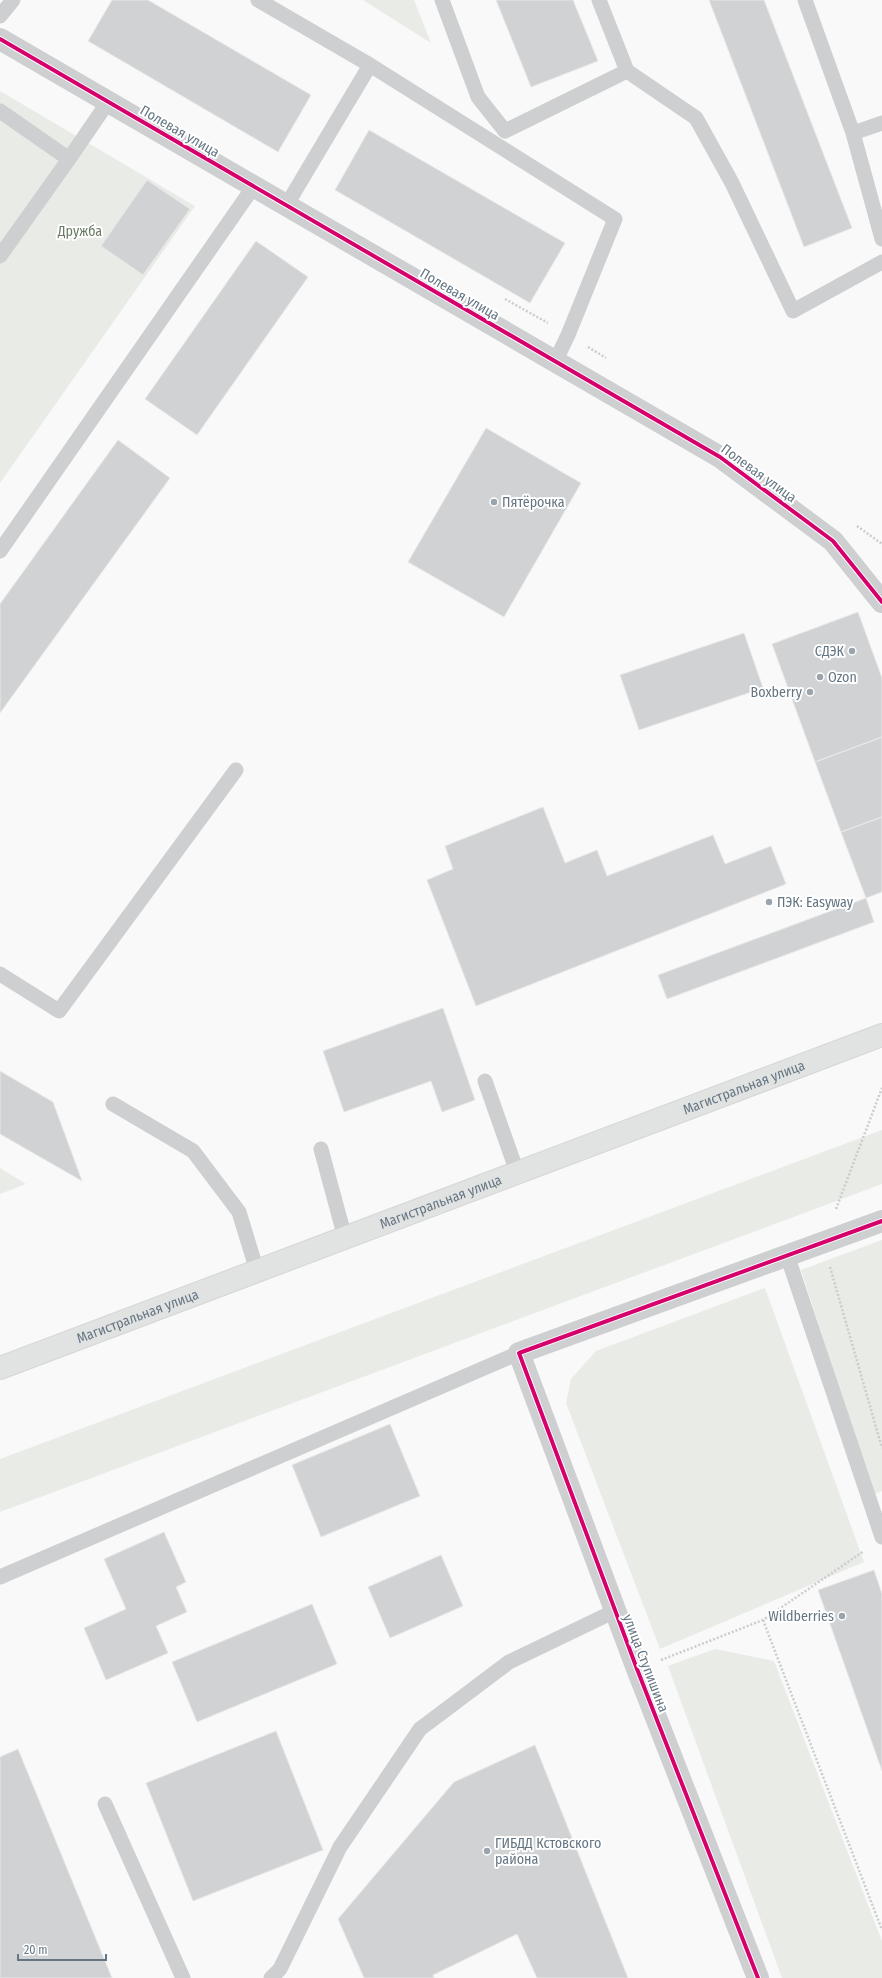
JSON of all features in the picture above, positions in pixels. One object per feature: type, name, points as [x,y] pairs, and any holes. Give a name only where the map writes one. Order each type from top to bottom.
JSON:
[{"type":"main road","name":"Магистральная улица","points":[[0,1368],[882,1035]]},
{"type":"street","name":"Полевая улица","points":[[0,39],[720,457],[833,542],[882,602]]},
{"type":"street","points":[[519,1353],[882,1220]]},
{"type":"street","name":"улица Ступишина","points":[[519,1353],[637,1669],[758,1978]]},
{"type":"lane","points":[[0,16],[13,0]]},
{"type":"lane","points":[[258,0],[370,65],[615,219],[568,335],[555,362]]},
{"type":"lane","points":[[442,0],[478,97],[505,131],[626,71]]},
{"type":"lane","points":[[599,0],[626,71],[696,118],[732,183],[793,311],[882,262]]},
{"type":"lane","points":[[805,0],[853,134],[882,239]]},
{"type":"lane","points":[[286,206],[370,65]]},
{"type":"lane","points":[[0,256],[108,102]]},
{"type":"lane","points":[[0,111],[69,159]]},
{"type":"lane","points":[[853,134],[882,123]]},
{"type":"lane","points":[[0,551],[254,186]]},
{"type":"lane","points":[[0,974],[59,1011],[236,770]]},
{"type":"lane","points":[[485,1081],[517,1172]]},
{"type":"lane","points":[[114,1104],[193,1151],[239,1212],[257,1271]]},
{"type":"lane","points":[[321,1149],[345,1238]]},
{"type":"lane","points":[[787,1255],[882,1537]]},
{"type":"lane","points":[[0,1577],[519,1353]]},
{"type":"lane","points":[[271,1978],[280,1969],[340,1847],[420,1729],[509,1662],[615,1611]]},
{"type":"lane","points":[[105,1804],[183,1978]]},
{"type":"path","points":[[882,1088],[823,1242],[882,1448]]},
{"type":"path","points":[[637,1669],[763,1620],[866,1550],[877,1522]]},
{"type":"path","points":[[763,1620],[882,1930]]},
{"type":"green space","points":[[363,0],[414,0],[431,43]]},
{"type":"green space","name":"Дружба","points":[[0,91],[195,206],[0,483]]},
{"type":"green space","points":[[882,1130],[882,1184],[0,1512],[0,1459]]},
{"type":"green space","points":[[0,1168],[26,1184],[0,1194]]},
{"type":"green space","points":[[882,1240],[882,1491],[874,1495],[801,1270]]},
{"type":"green space","points":[[765,1288],[864,1562],[660,1649],[566,1403],[571,1379],[596,1351]]},
{"type":"green space","points":[[715,1649],[774,1661],[882,1941],[882,1978],[782,1978],[668,1666]]},
{"type":"building","points":[[112,0],[148,0],[311,95],[278,152],[88,41]]},
{"type":"building","points":[[496,0],[573,0],[598,61],[531,87]]},
{"type":"building","points":[[709,0],[764,0],[852,228],[804,247]]},
{"type":"building","points":[[369,130],[565,243],[530,303],[335,190]]},
{"type":"building","points":[[147,180],[190,209],[143,275],[101,246]]},
{"type":"building","points":[[256,241],[308,277],[197,435],[145,399]]},
{"type":"building","points":[[486,428],[581,483],[504,617],[408,562]]},
{"type":"building","points":[[118,440],[170,478],[0,713],[0,604]]},
{"type":"building","points":[[858,612],[882,678],[882,737],[815,762],[772,644]]},
{"type":"building","points":[[744,633],[763,688],[639,730],[620,675]]},
{"type":"building","points":[[882,737],[882,817],[841,832],[815,762]]},
{"type":"building","points":[[543,807],[565,863],[597,850],[607,876],[713,835],[725,864],[771,846],[786,884],[476,1006],[427,880],[453,869],[445,846]]},
{"type":"building","points":[[882,817],[882,892],[866,898],[841,832]]},
{"type":"building","points":[[866,898],[874,922],[667,999],[658,975]]},
{"type":"building","points":[[443,1008],[475,1100],[442,1112],[431,1081],[344,1112],[323,1051]]},
{"type":"building","points":[[0,1071],[53,1102],[82,1181],[0,1134]]},
{"type":"building","points":[[390,1424],[420,1496],[321,1537],[292,1465]]},
{"type":"building","points":[[164,1532],[186,1582],[176,1587],[187,1612],[156,1626],[168,1653],[106,1680],[84,1628],[126,1609],[104,1559]]},
{"type":"building","points":[[441,1555],[463,1606],[390,1638],[368,1587]]},
{"type":"building","points":[[874,1570],[882,1594],[882,1771],[818,1590]]},
{"type":"building","points":[[312,1604],[337,1664],[197,1722],[172,1662]]},
{"type":"building","points":[[276,1731],[323,1850],[193,1901],[146,1783]]},
{"type":"building","name":"ГИБДД Кстовского района","points":[[535,1745],[628,1978],[537,1978],[517,1934],[433,1975],[434,1978],[364,1978],[338,1919],[454,1782]]},
{"type":"building","points":[[18,1749],[112,1978],[0,1978],[0,1757]]},
{"type":"cycle path","points":[[0,39],[720,457],[833,541],[882,602]]},
{"type":"cycle path","points":[[758,1978],[637,1669],[519,1353],[882,1221]]},
{"type":"place","name":"Пятёрочка","points":[[494,502]]},
{"type":"place","name":"СДЭК","points":[[852,651]]},
{"type":"place","name":"Ozon","points":[[820,677]]},
{"type":"place","name":"Boxberry","points":[[810,692]]},
{"type":"place","name":"ПЭК: Easyway","points":[[769,902]]},
{"type":"place","name":"Wildberries","points":[[842,1616]]},
{"type":"place","name":"ГИБДД Кстовского района","points":[[487,1851]]}]
